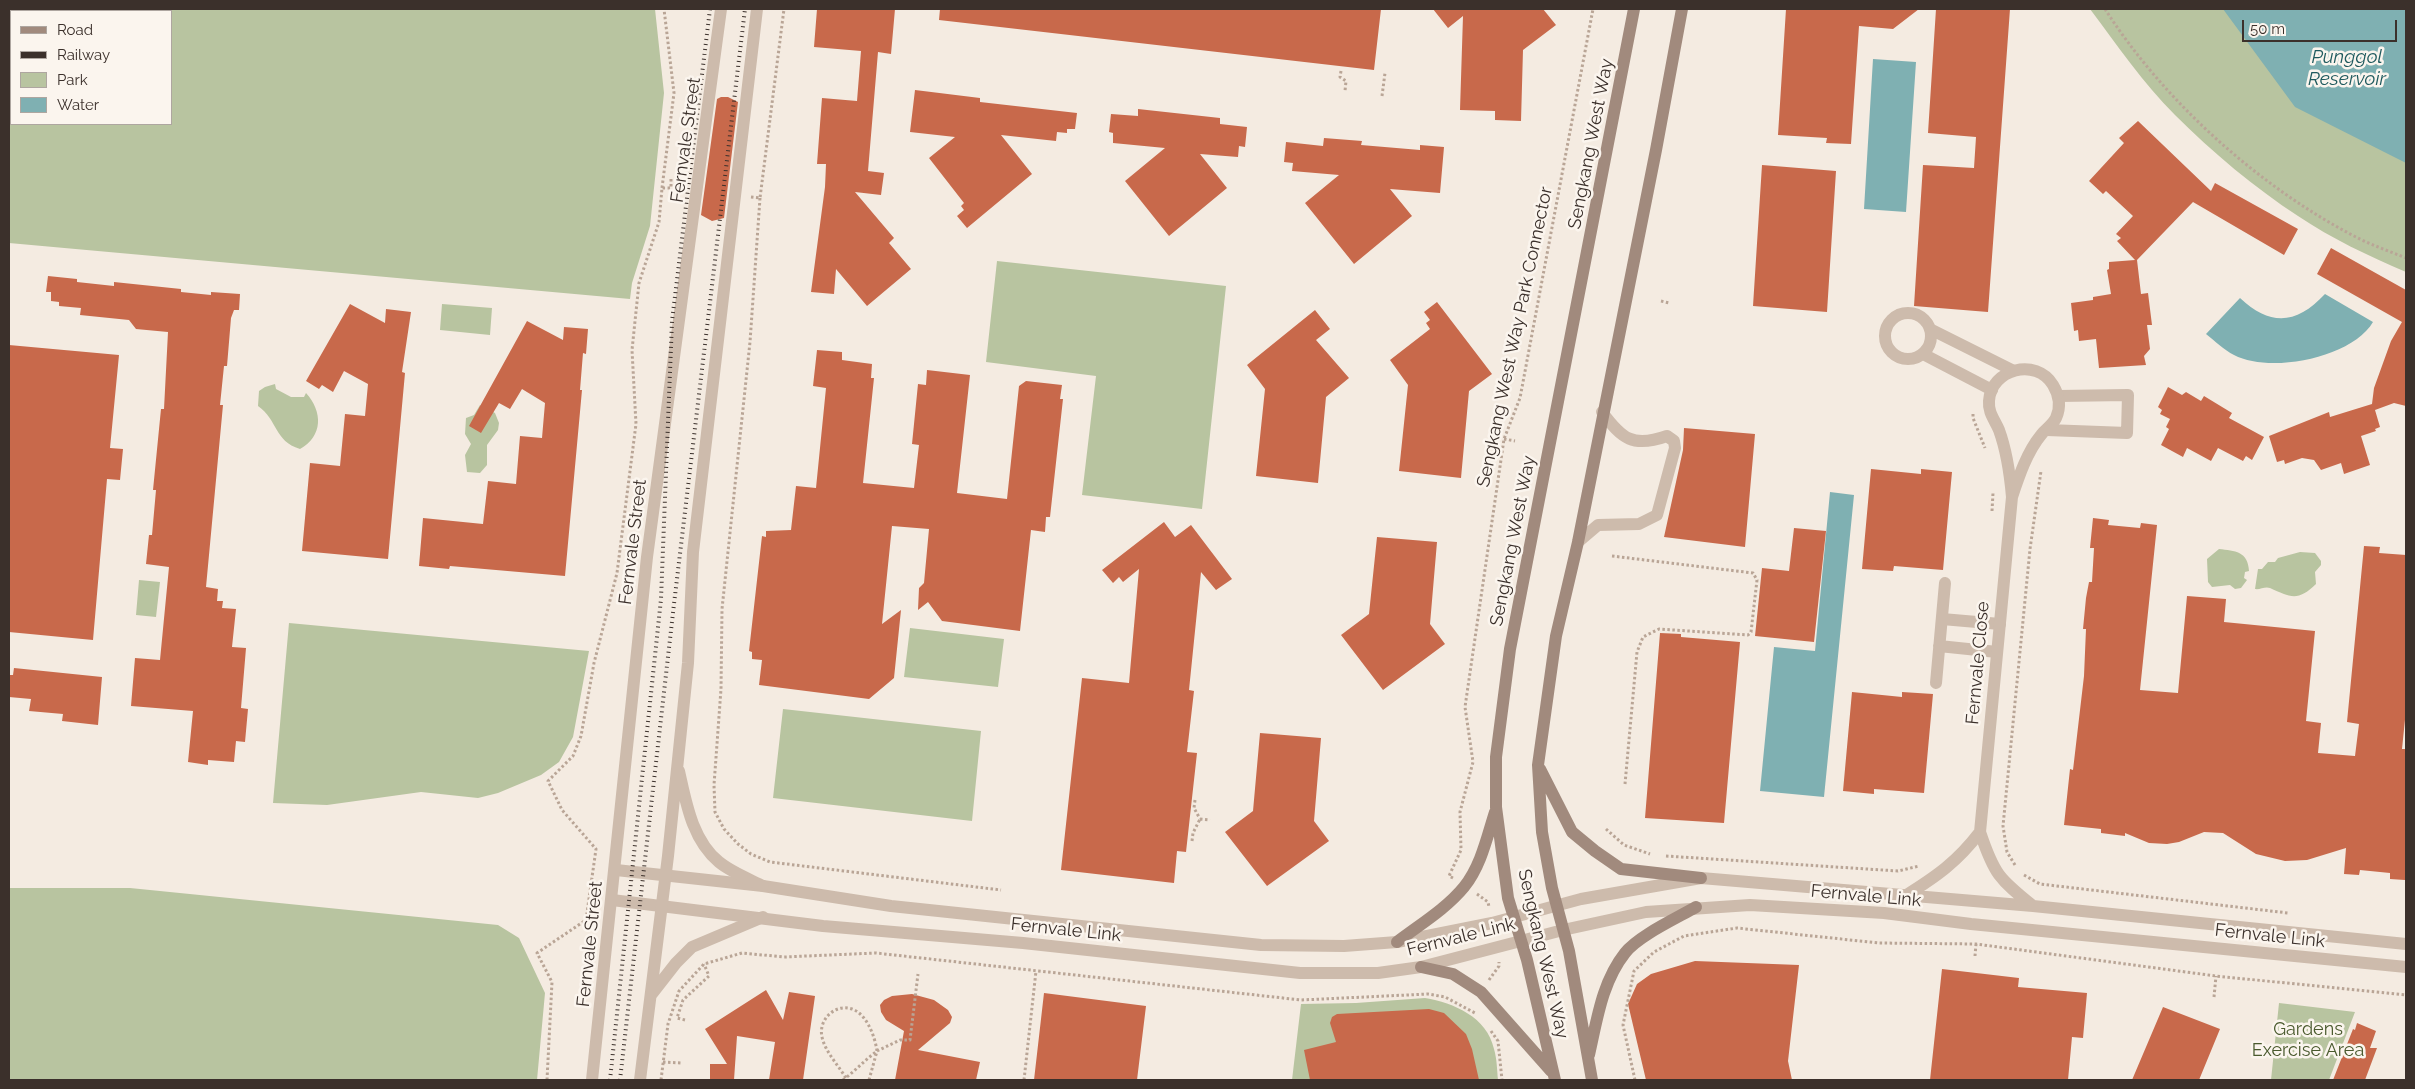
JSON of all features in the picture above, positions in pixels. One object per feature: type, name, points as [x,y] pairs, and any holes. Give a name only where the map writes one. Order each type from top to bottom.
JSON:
[{"type":"main road","name":"Sengkang West Way","points":[[1554,1077],[1521,940],[1508,898],[1496,807],[1496,757],[1510,649],[1634,9]]},
{"type":"main road","name":"Sengkang West Way","points":[[1592,1080],[1542,832],[1538,765],[1556,636],[1578,542],[1682,9]]},
{"type":"main road","points":[[1538,765],[1572,832],[1595,851],[1621,869],[1701,878]]},
{"type":"main road","points":[[1397,942],[1454,898],[1465,886],[1483,854],[1496,807]]},
{"type":"main road","points":[[1587,1060],[1604,989],[1625,952],[1651,933],[1696,907]]},
{"type":"main road","points":[[1421,967],[1453,974],[1481,992],[1554,1077]]},
{"type":"street","name":"Fernvale Street","points":[[592,1080],[616,870],[647,557],[721,9]]},
{"type":"street","points":[[640,1080],[665,876],[688,663],[693,552],[757,9]]},
{"type":"street","points":[[1930,329],[1930,342],[1923,354],[1911,359],[1898,358],[1888,349],[1884,336],[1888,323],[1898,314],[1911,312],[1923,318],[1930,329],[2012,370],[2035,370],[2053,384],[2058,396],[2128,395],[2127,433],[2047,430]]},
{"type":"street","points":[[1923,354],[1992,390],[1997,382],[2012,370]]},
{"type":"street","name":"Fernvale Close","points":[[1992,390],[1989,410],[1998,428],[2010,467],[2012,497],[1980,832],[1990,863],[2002,881],[2033,906]]},
{"type":"street","name":"Fernvale Close","points":[[2012,497],[2022,470],[2041,435],[2056,417],[2059,406],[2058,396]]},
{"type":"street","points":[[1578,542],[1598,525],[1639,524],[1657,515],[1675,448],[1674,441],[1667,436],[1657,439],[1633,441],[1617,432],[1602,412]]},
{"type":"street","points":[[1936,683],[1945,583]]},
{"type":"street","points":[[1942,619],[2000,624]]},
{"type":"street","points":[[1939,646],[1997,652]]},
{"type":"street","points":[[677,761],[693,826],[704,844],[719,862],[763,886]]},
{"type":"street","points":[[1905,896],[1940,874],[1962,855],[1980,832]]},
{"type":"street","name":"Fernvale Link","points":[[616,870],[763,886],[892,906],[1261,945],[1344,946],[1397,942],[1646,886],[1701,878],[2033,906],[2406,944]]},
{"type":"street","name":"Fernvale Link","points":[[612,900],[763,917],[823,926],[1023,943],[1300,973],[1378,973],[1421,967],[1521,940],[1646,912],[1696,907],[1750,905],[1884,913],[1971,924],[2406,967]]},
{"type":"street","points":[[651,996],[676,963],[692,947],[763,917]]},
{"type":"path","points":[[547,1080],[552,982],[537,952],[586,920],[596,849],[562,810],[548,781],[574,756],[581,736],[594,663],[617,573],[636,424],[632,350],[639,282],[659,222],[674,93],[664,9]]},
{"type":"path","points":[[784,9],[760,198],[750,342],[722,609],[721,689],[714,785],[715,812],[724,829],[738,844],[750,854],[770,862],[1001,890]]},
{"type":"path","name":"Sengkang West Way Park Connector","points":[[1449,876],[1461,850],[1460,812],[1473,762],[1465,707],[1504,439],[1520,398],[1594,9]]},
{"type":"path","points":[[2105,9],[2122,36],[2183,107],[2246,163],[2305,206],[2354,236],[2406,258]]},
{"type":"path","points":[[1341,71],[1340,77],[1346,80],[1345,90]]},
{"type":"path","points":[[1382,96],[1385,73]]},
{"type":"path","points":[[662,188],[670,188],[671,177]]},
{"type":"path","points":[[751,191],[750,197],[760,198]]},
{"type":"path","points":[[1661,301],[1669,302]]},
{"type":"path","points":[[1978,383],[1973,418],[1987,452]]},
{"type":"path","points":[[1504,439],[1515,441]]},
{"type":"path","points":[[2041,470],[2031,540],[2003,826],[2007,852],[2018,871],[2040,884],[2294,914]]},
{"type":"path","points":[[1992,516],[1993,485]]},
{"type":"path","points":[[1612,556],[1753,573],[1757,580],[1751,632],[1748,635],[1659,629],[1643,637],[1636,652],[1625,784]]},
{"type":"path","points":[[1195,800],[1194,808],[1200,819]]},
{"type":"path","points":[[1200,819],[1210,820]]},
{"type":"path","points":[[1192,842],[1193,833],[1200,819]]},
{"type":"path","points":[[1606,829],[1624,845],[1652,855]]},
{"type":"path","points":[[1660,855],[1898,871],[1927,864]]},
{"type":"path","points":[[1635,1080],[1623,1025],[1634,971],[1654,952],[1684,936],[1737,928],[1879,943],[1976,944],[2216,976],[2406,995]]},
{"type":"path","points":[[1975,956],[1976,944]]},
{"type":"path","points":[[660,1080],[668,1024],[679,991],[704,964],[742,953],[784,957],[876,953],[1301,1000],[1428,994],[1445,997],[1468,1007],[1479,1016]]},
{"type":"path","points":[[685,1020],[677,1018],[683,1000],[709,976],[704,964]]},
{"type":"path","points":[[1024,1080],[1036,971]]},
{"type":"path","points":[[869,1080],[877,1051],[870,1029],[857,1012],[849,1008],[832,1012],[824,1021],[821,1034],[823,1044],[845,1080],[877,1051],[900,1040],[910,1040],[918,974]]},
{"type":"path","points":[[2214,997],[2216,976]]},
{"type":"path","points":[[1489,1027],[1498,1041],[1502,1080]]},
{"type":"path","points":[[663,1062],[682,1063]]},
{"type":"green space","points":[[9,9],[655,9],[664,93],[650,226],[632,283],[630,299],[9,243]]},
{"type":"green space","points":[[2090,9],[2406,9],[2406,272],[2351,247],[2324,232],[2266,194],[2234,169],[2163,103]]},
{"type":"green space","points":[[997,261],[1226,286],[1202,509],[1082,495],[1096,376],[986,362]]},
{"type":"green space","points":[[442,304],[492,308],[490,335],[440,330]]},
{"type":"green space","points":[[275,384],[276,389],[291,397],[304,397],[306,393],[312,400],[318,416],[318,423],[313,437],[308,444],[300,449],[285,441],[258,406],[259,391]]},
{"type":"green space","points":[[480,405],[495,413],[499,423],[498,430],[487,445],[487,465],[480,473],[467,472],[465,455],[471,444],[465,434],[466,418],[474,415]]},
{"type":"green space","points":[[2219,549],[2240,553],[2246,559],[2249,571],[2245,572],[2244,578],[2247,580],[2241,588],[2235,589],[2230,585],[2212,587],[2208,582],[2207,559]]},
{"type":"green space","points":[[2300,552],[2315,553],[2321,561],[2321,565],[2315,572],[2316,584],[2310,590],[2299,596],[2294,596],[2268,588],[2255,589],[2258,569],[2262,569],[2268,562],[2275,562],[2278,558]]},
{"type":"green space","points":[[139,580],[160,582],[156,617],[136,615]]},
{"type":"green space","points":[[289,623],[589,651],[573,737],[559,762],[541,775],[498,793],[478,798],[421,792],[327,805],[273,803]]},
{"type":"green space","points":[[910,628],[1004,639],[998,687],[904,677]]},
{"type":"green space","points":[[783,709],[981,731],[972,821],[773,798]]},
{"type":"green space","points":[[9,888],[130,888],[498,925],[519,938],[545,993],[537,1080],[9,1080]]},
{"type":"green space","points":[[1425,998],[1458,1008],[1477,1020],[1490,1038],[1494,1049],[1498,1080],[1292,1080],[1301,1004],[1356,1003]]},
{"type":"green space","name":"Gardens Exercise Area","points":[[2279,1003],[2355,1012],[2329,1080],[2271,1080]]},
{"type":"water","name":"Punggol Reservoir","points":[[2223,9],[2406,9],[2406,163],[2295,107]]},
{"type":"water","points":[[1873,59],[1916,62],[1906,212],[1864,209]]},
{"type":"water","points":[[2325,294],[2373,322],[2362,335],[2347,345],[2329,353],[2309,359],[2288,362],[2268,363],[2249,361],[2230,353],[2206,334],[2240,298],[2262,314],[2284,318],[2304,311]]},
{"type":"water","points":[[1830,492],[1854,495],[1824,797],[1760,791],[1774,647],[1815,651]]},
{"type":"building","points":[[817,9],[895,9],[891,54],[878,52],[868,171],[884,173],[881,195],[855,192],[894,238],[889,243],[911,269],[867,306],[836,269],[834,294],[811,292],[825,187],[826,164],[817,164],[822,98],[857,101],[861,51],[814,47]]},
{"type":"building","points":[[940,9],[1381,9],[1374,70],[939,20]]},
{"type":"building","points":[[1433,9],[1543,9],[1556,25],[1523,50],[1521,121],[1495,120],[1495,111],[1460,110],[1463,16],[1448,28]]},
{"type":"building","points":[[1786,9],[1919,9],[1893,29],[1859,26],[1851,144],[1826,143],[1827,138],[1778,135]]},
{"type":"building","points":[[1936,9],[2010,9],[1988,312],[1914,306],[1923,165],[1974,168],[1976,137],[1928,133]]},
{"type":"building","points":[[915,90],[980,98],[980,102],[1077,113],[1075,129],[1067,129],[1067,133],[1057,132],[1056,141],[1001,135],[1032,174],[967,228],[957,216],[964,210],[961,206],[964,203],[929,158],[955,137],[910,132]]},
{"type":"building","points":[[728,97],[738,102],[724,218],[712,221],[701,215],[717,99]]},
{"type":"building","points":[[1138,109],[1220,118],[1220,124],[1247,127],[1245,147],[1239,146],[1238,157],[1200,154],[1227,188],[1169,236],[1125,181],[1165,148],[1113,143],[1113,133],[1109,132],[1111,114],[1138,116]]},
{"type":"building","points":[[2138,121],[2211,191],[2215,183],[2298,229],[2284,255],[2193,202],[2137,260],[2141,294],[2148,293],[2152,325],[2147,325],[2150,349],[2144,356],[2146,365],[2099,368],[2096,339],[2079,341],[2078,330],[2074,331],[2071,303],[2093,300],[2093,297],[2111,294],[2107,270],[2109,269],[2109,262],[2135,260],[2117,241],[2121,238],[2116,234],[2133,216],[2106,191],[2103,194],[2089,181],[2124,143],[2119,138]]},
{"type":"building","points":[[1324,138],[1362,141],[1361,145],[1420,150],[1420,145],[1444,147],[1440,193],[1390,189],[1412,216],[1354,264],[1305,203],[1339,175],[1292,171],[1293,163],[1284,162],[1286,142],[1323,146]]},
{"type":"building","points":[[1762,165],[1836,171],[1827,312],[1753,306]]},
{"type":"building","points":[[2331,248],[2406,290],[2406,406],[2394,403],[2375,410],[2380,427],[2375,429],[2376,431],[2361,436],[2370,465],[2344,474],[2341,463],[2321,470],[2314,460],[2302,458],[2285,464],[2284,460],[2277,462],[2269,436],[2329,412],[2330,417],[2372,404],[2374,388],[2391,341],[2402,322],[2317,274]]},
{"type":"building","points":[[48,276],[77,279],[77,282],[114,286],[114,282],[181,289],[181,292],[211,295],[211,292],[240,294],[239,310],[234,310],[231,318],[227,366],[224,366],[220,405],[223,405],[206,587],[218,589],[217,601],[223,601],[222,608],[236,609],[232,647],[246,648],[241,708],[248,709],[245,742],[236,741],[234,762],[208,760],[208,765],[188,762],[193,711],[131,706],[135,658],[160,660],[169,567],[146,564],[149,535],[152,535],[156,490],[153,490],[161,409],[164,409],[168,332],[136,329],[129,320],[80,315],[81,308],[59,306],[59,302],[51,301],[51,292],[46,292]]},
{"type":"building","points":[[1437,302],[1492,374],[1469,391],[1461,478],[1399,471],[1408,385],[1390,360],[1430,329],[1426,323],[1430,320],[1424,312]]},
{"type":"building","points":[[350,304],[385,323],[386,309],[411,312],[402,372],[405,373],[388,559],[302,551],[310,463],[340,466],[345,414],[365,416],[368,384],[344,371],[333,392],[322,385],[319,389],[306,381]]},
{"type":"building","points":[[1315,310],[1330,329],[1316,340],[1349,378],[1326,397],[1318,483],[1256,476],[1265,389],[1247,365]]},
{"type":"building","points":[[527,321],[563,340],[564,327],[588,329],[586,354],[583,353],[580,390],[582,390],[565,576],[450,566],[449,569],[419,566],[423,518],[483,524],[488,481],[516,484],[520,436],[542,438],[545,403],[522,389],[510,409],[499,403],[481,433],[469,426]]},
{"type":"building","points":[[9,345],[119,355],[110,448],[123,449],[120,480],[107,479],[93,640],[9,632]]},
{"type":"building","points":[[817,350],[842,352],[842,360],[872,364],[871,378],[874,378],[863,483],[914,488],[919,445],[912,444],[918,384],[926,385],[927,370],[970,375],[957,493],[1007,499],[1019,386],[1026,381],[1062,385],[1060,399],[1063,399],[1050,517],[1046,517],[1045,532],[1031,530],[1020,631],[942,621],[928,602],[918,610],[919,588],[924,583],[929,529],[892,526],[882,624],[901,610],[894,678],[869,699],[759,685],[762,660],[752,659],[752,652],[749,651],[762,536],[766,537],[766,531],[791,530],[796,486],[816,488],[826,388],[813,386]]},
{"type":"building","points":[[2168,387],[2182,395],[2186,392],[2201,401],[2204,396],[2232,413],[2229,418],[2264,437],[2252,460],[2246,456],[2243,461],[2218,448],[2211,461],[2187,448],[2183,457],[2161,445],[2169,429],[2166,427],[2170,419],[2160,414],[2162,410],[2158,407]]},
{"type":"building","points":[[1684,428],[1755,434],[1745,547],[1664,537],[1683,450]]},
{"type":"building","points":[[1871,469],[1921,474],[1921,469],[1952,472],[1943,570],[1894,566],[1893,571],[1862,569]]},
{"type":"building","points":[[2093,518],[2109,520],[2108,525],[2140,528],[2141,523],[2157,525],[2140,690],[2178,693],[2187,596],[2226,599],[2224,622],[2315,631],[2306,721],[2321,723],[2318,753],[2355,756],[2359,724],[2347,722],[2364,546],[2380,547],[2379,553],[2406,555],[2406,710],[2402,749],[2406,749],[2405,880],[2390,879],[2390,873],[2360,870],[2359,875],[2344,874],[2346,848],[2307,860],[2285,861],[2256,854],[2223,833],[2204,832],[2179,842],[2167,844],[2149,843],[2125,833],[2125,836],[2101,833],[2101,829],[2064,825],[2070,769],[2073,770],[2084,676],[2086,629],[2083,629],[2089,582],[2092,582],[2094,548],[2090,548]]},
{"type":"building","points":[[1164,522],[1175,537],[1191,525],[1232,579],[1216,590],[1201,572],[1189,690],[1194,691],[1187,752],[1197,753],[1186,852],[1177,851],[1174,883],[1061,870],[1082,678],[1129,683],[1139,569],[1123,582],[1119,577],[1113,583],[1102,570]]},
{"type":"building","points":[[1794,528],[1826,531],[1814,642],[1755,636],[1762,568],[1789,571]]},
{"type":"building","points":[[1377,537],[1437,542],[1430,624],[1445,644],[1383,690],[1341,635],[1369,614]]},
{"type":"building","points":[[1660,633],[1681,634],[1681,637],[1740,642],[1724,823],[1645,818]]},
{"type":"building","points":[[14,668],[102,677],[98,725],[62,721],[63,714],[29,711],[31,699],[9,697],[9,675],[13,675]]},
{"type":"building","points":[[1852,692],[1902,697],[1902,692],[1933,694],[1924,793],[1874,789],[1874,794],[1843,791]]},
{"type":"building","points":[[1260,733],[1321,738],[1314,821],[1329,841],[1267,886],[1225,832],[1253,811]]},
{"type":"building","points":[[1695,961],[1799,965],[1788,1061],[1792,1080],[1646,1080],[1628,1004],[1637,984],[1651,974]]},
{"type":"building","points":[[1942,969],[2019,978],[2018,987],[2087,993],[2083,1038],[2072,1037],[2068,1080],[1930,1080]]},
{"type":"building","points":[[766,990],[783,1020],[789,992],[815,996],[803,1080],[769,1080],[775,1042],[737,1036],[734,1080],[710,1080],[710,1064],[727,1064],[705,1029]]},
{"type":"building","points":[[1044,993],[1146,1006],[1137,1080],[1034,1080]]},
{"type":"building","points":[[912,994],[934,1000],[948,1010],[952,1017],[950,1023],[918,1050],[980,1062],[976,1080],[895,1080],[904,1031],[886,1020],[881,1012],[880,1005],[884,1000],[892,996]]},
{"type":"building","points":[[2163,1007],[2220,1029],[2199,1080],[2132,1080]]},
{"type":"building","points":[[1429,1009],[1444,1013],[1466,1034],[1472,1049],[1479,1080],[1310,1080],[1304,1050],[1336,1042],[1330,1023],[1332,1017],[1337,1014]]},
{"type":"building","points":[[2357,1023],[2376,1031],[2370,1048],[2377,1048],[2365,1080],[2333,1080],[2353,1029],[2355,1030]]},
{"type":"railway","points":[[610,1080],[661,599],[672,321],[710,9]]},
{"type":"railway","points":[[620,1080],[674,604],[745,9]]}]
